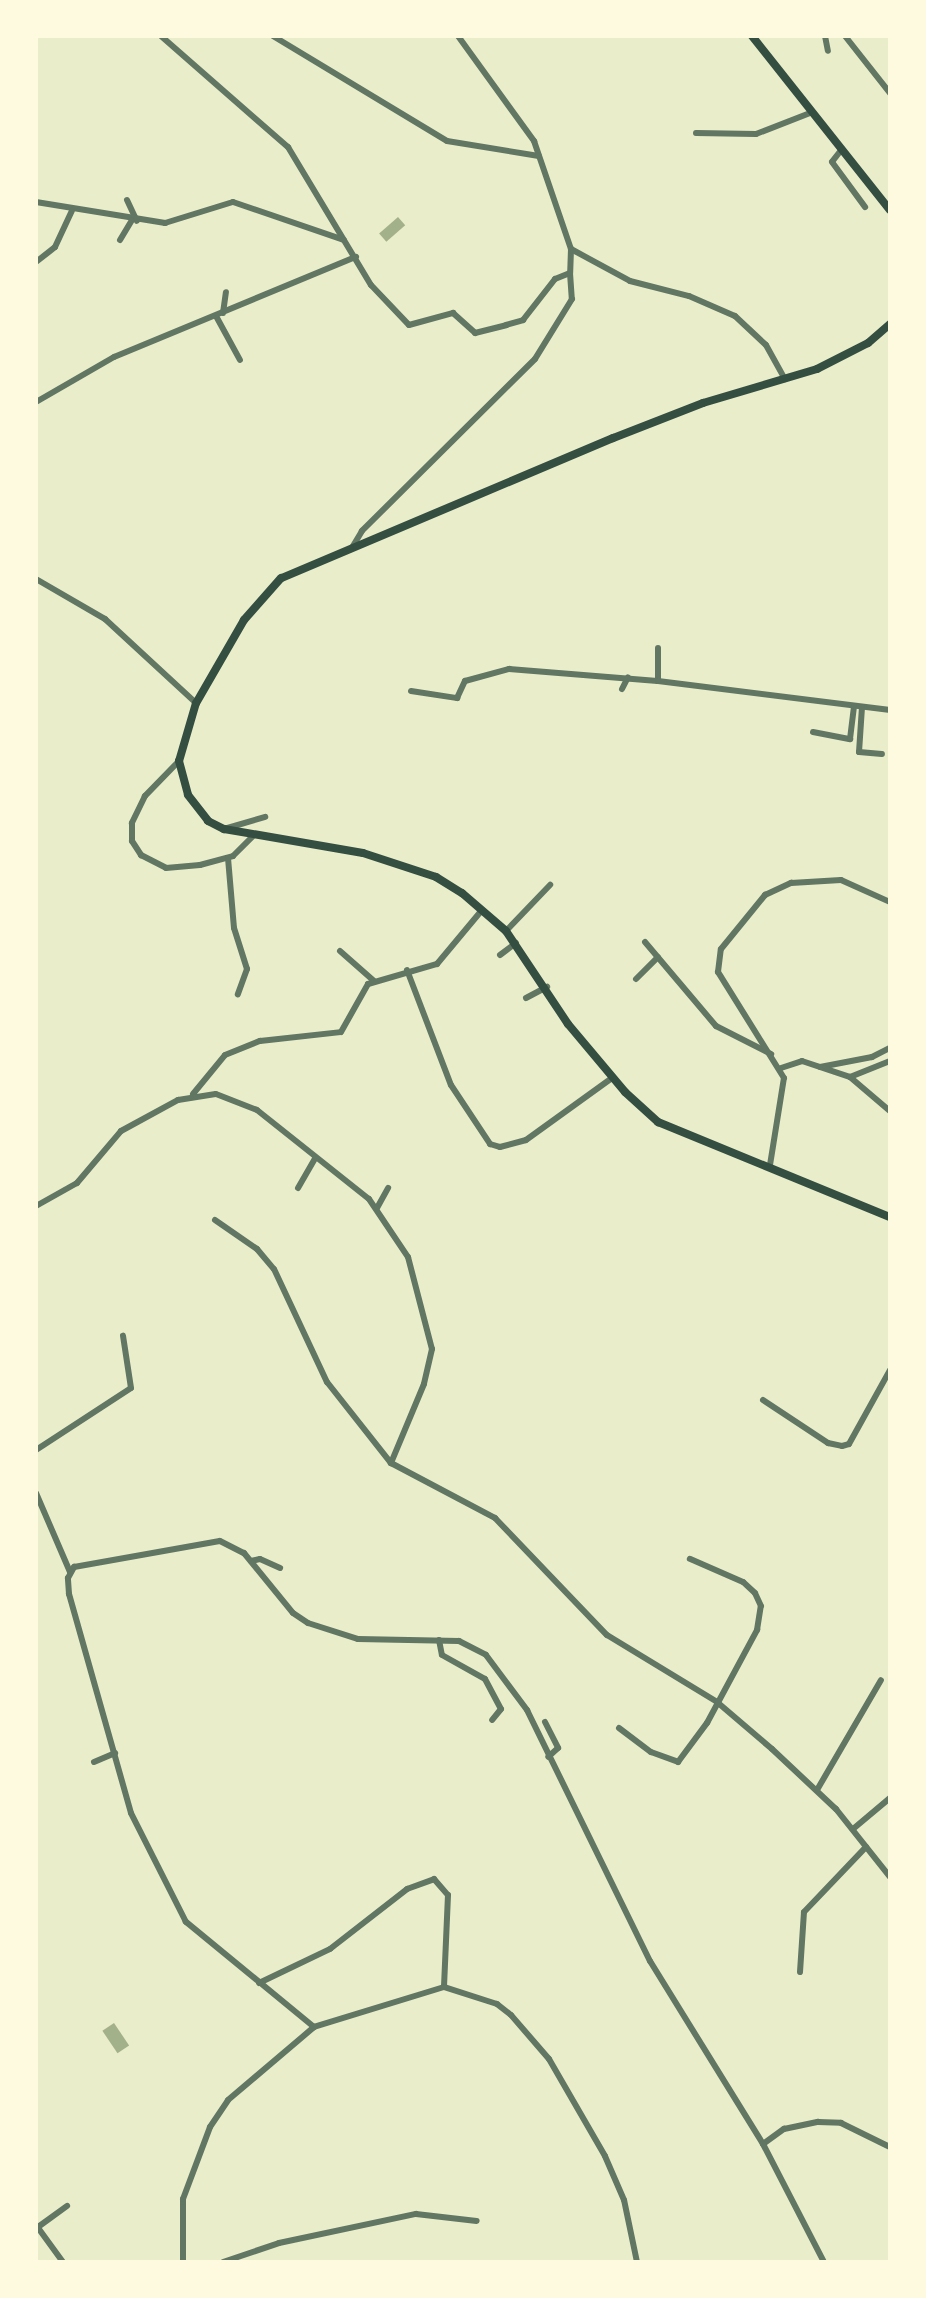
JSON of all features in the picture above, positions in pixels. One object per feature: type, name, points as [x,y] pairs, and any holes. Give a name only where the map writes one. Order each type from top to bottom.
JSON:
[{"type":"main road","points":[[752,36],[810,113],[890,210]]},
{"type":"main road","points":[[890,324],[868,343],[785,379],[665,418],[351,549],[303,565],[262,595],[196,703],[179,761],[188,795],[208,821],[224,829],[363,853],[436,877],[482,910],[516,943],[568,1024],[612,1078],[658,1122],[770,1165],[890,1217]]},
{"type":"street","points":[[161,36],[275,133],[356,257],[399,318],[409,325],[453,313],[475,333],[523,320],[555,279],[570,273]]},
{"type":"street","points":[[273,36],[447,141],[539,156]]},
{"type":"street","points":[[351,549],[362,531],[535,359],[572,299],[571,249],[539,156],[523,125],[458,36]]},
{"type":"street","points":[[761,48],[764,36]]},
{"type":"street","points":[[825,36],[828,51]]},
{"type":"street","points":[[845,36],[890,93]]},
{"type":"street","points":[[874,87],[880,81]]},
{"type":"street","points":[[696,133],[756,134],[810,113]]},
{"type":"street","points":[[842,149],[832,162],[865,207]]},
{"type":"street","points":[[127,200],[134,220]]},
{"type":"street","points":[[36,202],[134,220],[174,222],[233,202],[346,241]]},
{"type":"street","points":[[36,262],[55,247],[72,211]]},
{"type":"street","points":[[120,240],[134,220]]},
{"type":"street","points":[[571,249],[630,281],[689,296],[735,316],[766,345],[785,379]]},
{"type":"street","points":[[36,402],[114,357],[356,257]]},
{"type":"street","points":[[226,292],[219,314],[240,360]]},
{"type":"street","points":[[36,579],[105,619],[196,703]]},
{"type":"street","points":[[658,648],[658,681]]},
{"type":"street","points":[[411,691],[457,698],[465,681],[509,669],[628,677],[890,710]]},
{"type":"street","points":[[622,689],[628,677]]},
{"type":"street","points":[[813,732],[850,739],[858,706]]},
{"type":"street","points":[[858,706],[859,752],[882,754]]},
{"type":"street","points":[[179,761],[137,811],[131,834],[134,847],[166,868],[228,858],[242,851],[254,835]]},
{"type":"street","points":[[224,829],[265,817]]},
{"type":"street","points":[[228,858],[234,928],[247,969],[238,994]]},
{"type":"street","points":[[770,1165],[784,1078],[781,1068],[718,972],[717,961],[733,931],[765,895],[819,878],[841,880],[890,902]]},
{"type":"street","points":[[506,931],[550,885]]},
{"type":"street","points":[[36,1206],[77,1183],[121,1131],[193,1094],[225,1055],[260,1041],[341,1032],[355,1000],[374,981],[437,964],[482,910]]},
{"type":"street","points":[[645,942],[716,1026],[771,1054]]},
{"type":"street","points":[[500,955],[516,943]]},
{"type":"street","points":[[340,951],[374,981]]},
{"type":"street","points":[[636,979],[658,957]]},
{"type":"street","points":[[407,970],[451,1085],[490,1144],[500,1147],[526,1140],[612,1078]]},
{"type":"street","points":[[526,998],[547,987]]},
{"type":"street","points":[[820,1067],[872,1057],[890,1048]]},
{"type":"street","points":[[781,1068],[802,1061],[850,1077],[890,1111]]},
{"type":"street","points":[[850,1077],[890,1061]]},
{"type":"street","points":[[193,1094],[240,1100],[377,1208],[408,1257],[432,1334],[430,1366],[391,1463]]},
{"type":"street","points":[[298,1188],[315,1158]]},
{"type":"street","points":[[377,1208],[388,1188]]},
{"type":"street","points":[[215,1220],[257,1249],[274,1269],[327,1382],[391,1463],[495,1518],[607,1635],[717,1702],[817,1790],[853,1829],[890,1877]]},
{"type":"street","points":[[36,1450],[131,1388],[123,1336]]},
{"type":"street","points":[[763,1400],[828,1443],[842,1446],[849,1444],[890,1370]]},
{"type":"street","points":[[36,1493],[70,1572],[69,1594],[143,1844],[176,1906],[197,1934],[314,2027]]},
{"type":"street","points":[[70,1572],[91,1561],[210,1541],[231,1545],[251,1561],[293,1613],[316,1627],[358,1639],[459,1641],[486,1655],[527,1710],[650,1961],[763,2144],[824,2262]]},
{"type":"street","points":[[619,1728],[651,1752],[678,1762],[717,1702],[757,1630],[761,1606],[743,1582],[690,1559]]},
{"type":"street","points":[[251,1561],[280,1568]]},
{"type":"street","points":[[439,1640],[442,1655],[485,1679],[501,1709],[492,1720]]},
{"type":"street","points":[[817,1790],[881,1680]]},
{"type":"street","points":[[545,1722],[558,1748],[548,1757]]},
{"type":"street","points":[[94,1762],[115,1753]]},
{"type":"street","points":[[853,1829],[890,1798]]},
{"type":"street","points":[[800,1972],[804,1912],[866,1847]]},
{"type":"street","points":[[259,1983],[330,1949],[407,1889],[434,1879],[448,1895],[444,1987]]},
{"type":"street","points":[[183,2262],[183,2199],[210,2127],[228,2100],[314,2027],[444,1987],[497,2004],[549,2059],[605,2156],[624,2200],[637,2262]]},
{"type":"street","points":[[763,2144],[784,2129],[818,2122],[841,2123],[890,2147]]},
{"type":"street","points":[[63,2262],[37,2226],[67,2206]]},
{"type":"street","points":[[223,2262],[264,2246],[416,2214],[477,2221]]},
{"type":"street","points":[[36,2243],[47,2240]]},
{"type":"shaded area","points":[[398,217],[405,225],[386,242],[379,233]]},
{"type":"shaded area","points":[[114,2023],[129,2045],[117,2053],[102,2031]]}]
